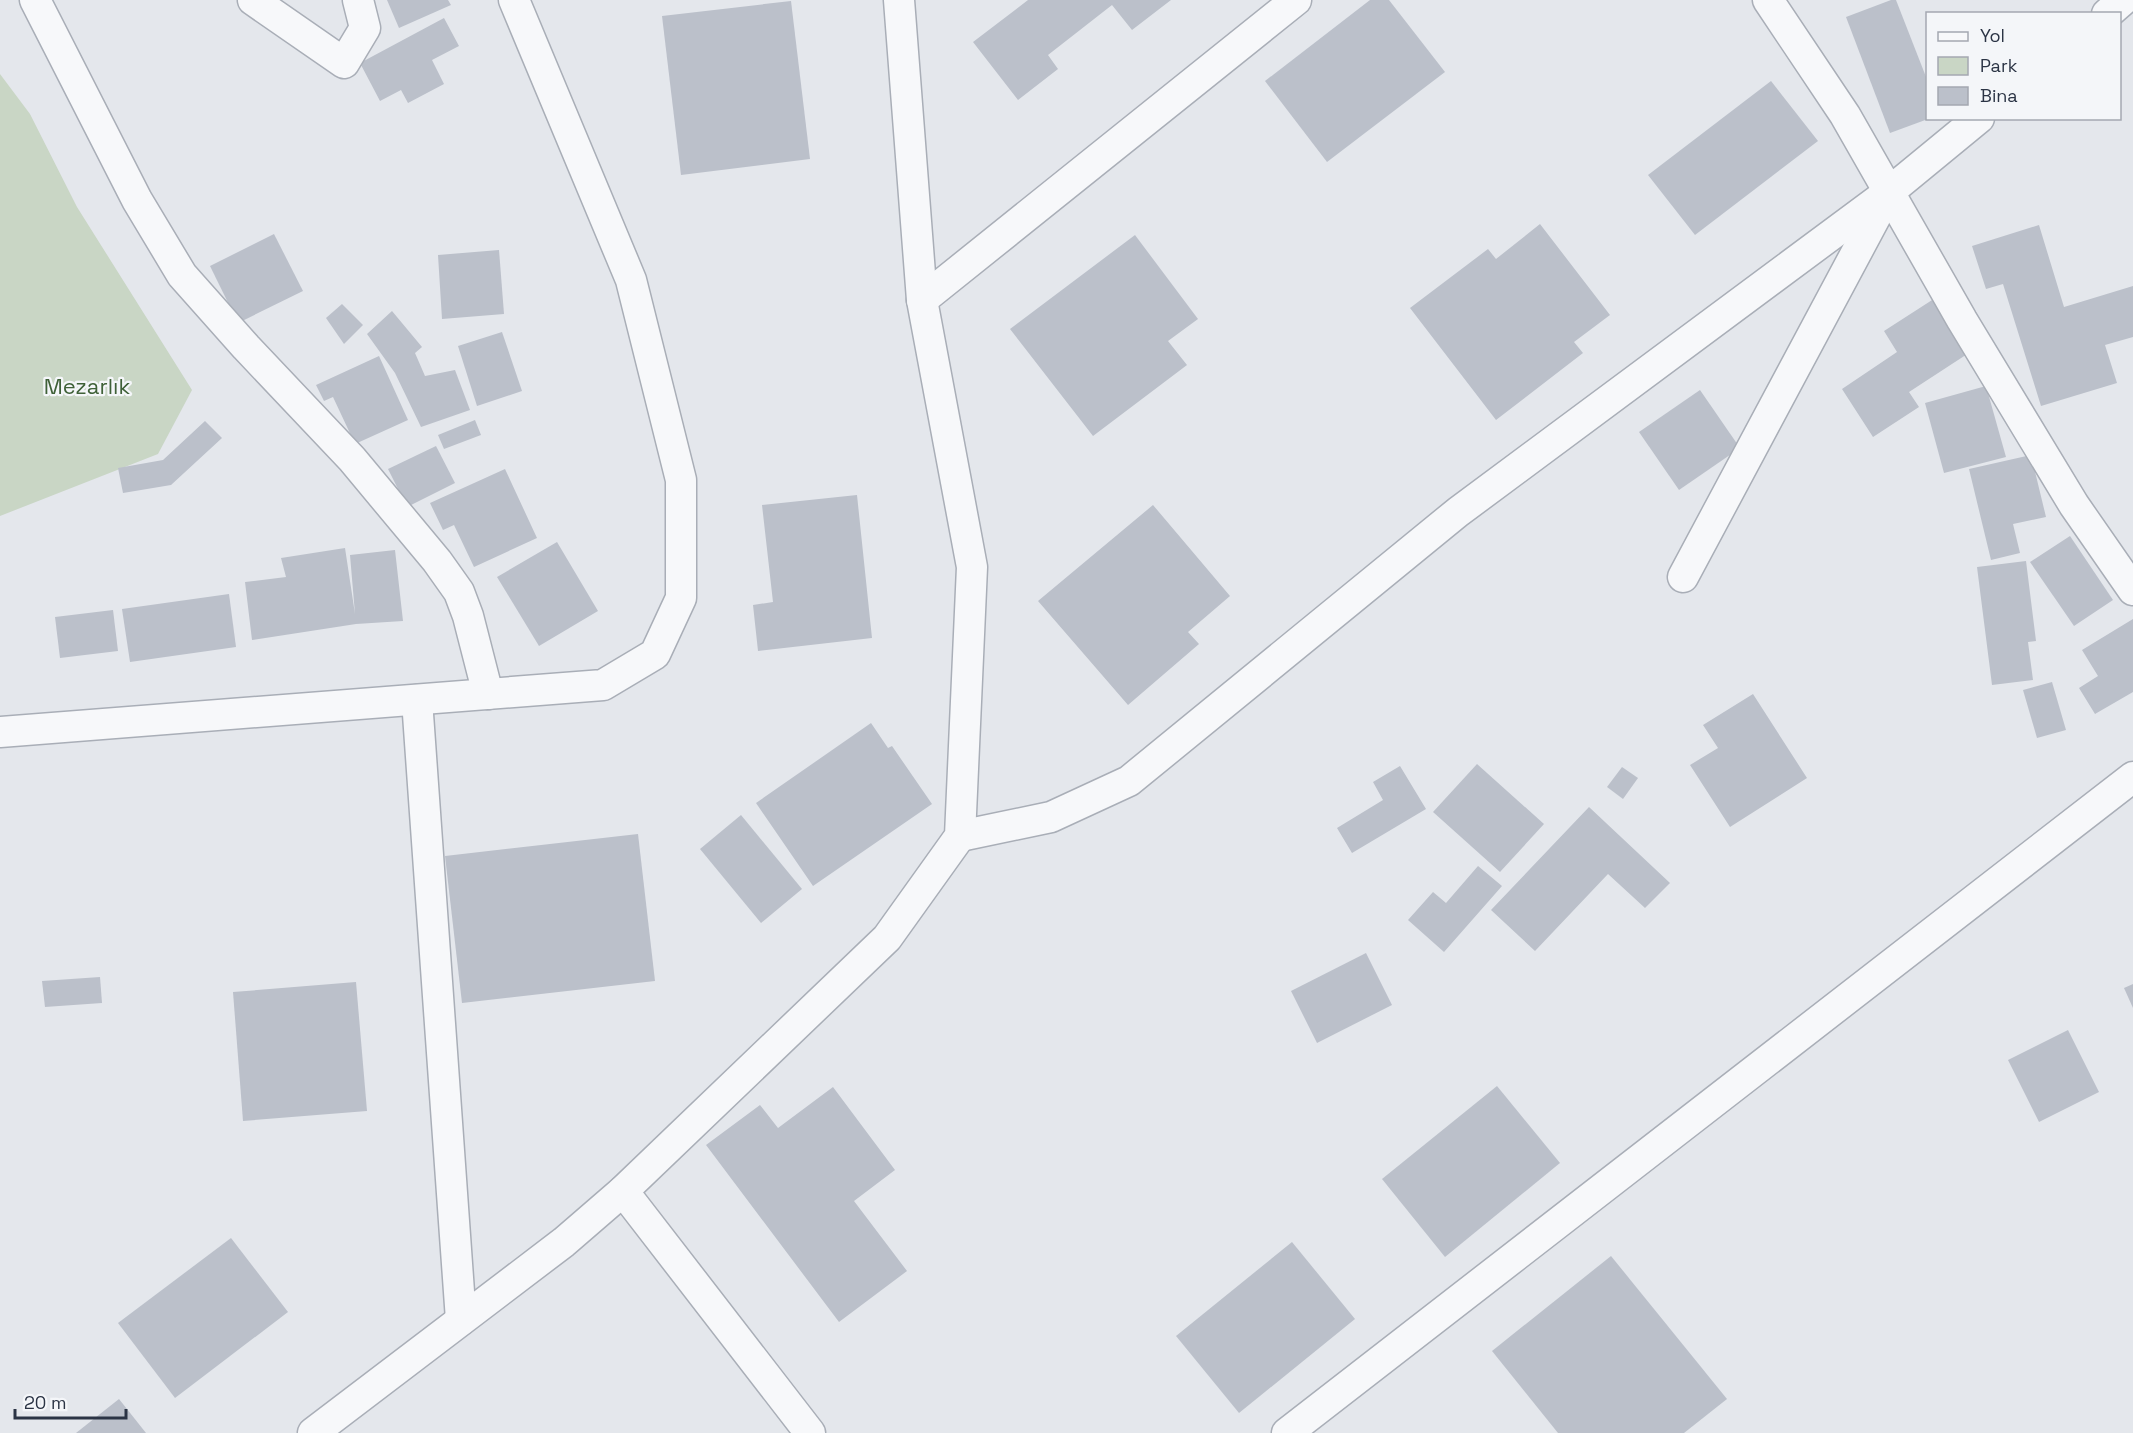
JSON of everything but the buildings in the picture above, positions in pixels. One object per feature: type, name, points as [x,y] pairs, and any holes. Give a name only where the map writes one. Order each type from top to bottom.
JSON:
[{"type":"street","points":[[35,0],[137,200],[182,275],[246,347],[352,459],[437,561],[459,592],[468,616],[488,694]]},
{"type":"street","points":[[253,0],[344,63],[365,28],[358,0]]},
{"type":"street","points":[[0,732],[603,685],[655,654],[681,598],[681,480],[630,280],[514,0]]},
{"type":"street","points":[[313,1433],[564,1242],[623,1191],[887,938],[960,836],[972,567],[922,300],[899,0]]},
{"type":"street","points":[[922,300],[1296,0]]},
{"type":"street","points":[[1768,0],[1845,115],[1962,320],[2068,495],[2133,591]]},
{"type":"street","points":[[2109,12],[2123,0]]},
{"type":"street","points":[[960,836],[1051,817],[1129,781],[1458,512],[1889,192],[1977,120]]},
{"type":"street","points":[[1683,577],[1889,192]]},
{"type":"street","points":[[417,700],[461,1320]]},
{"type":"street","points":[[1287,1433],[2133,777]]},
{"type":"street","points":[[623,1191],[810,1433]]},
{"type":"green space","name":"Mezarlık","points":[[0,74],[30,114],[77,207],[192,390],[158,454],[0,516]]}]
